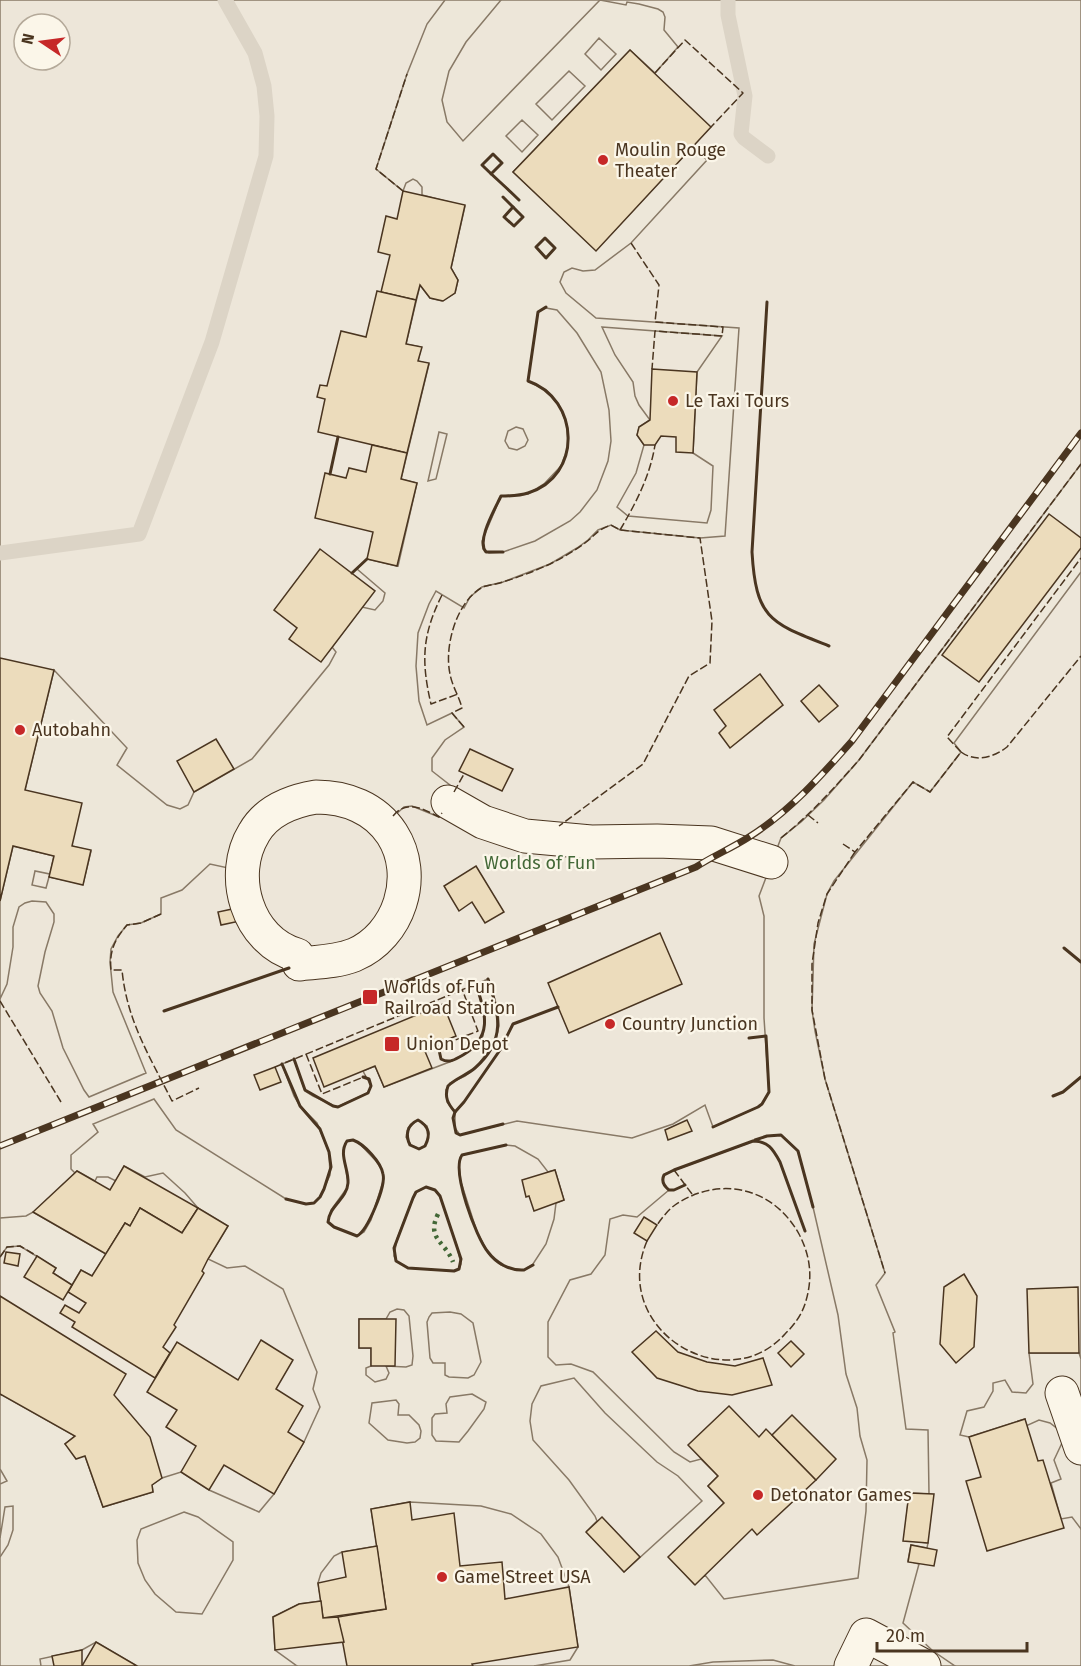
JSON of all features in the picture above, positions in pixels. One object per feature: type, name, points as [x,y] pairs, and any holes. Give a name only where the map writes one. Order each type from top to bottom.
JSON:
[{"type":"street","points":[[316,797],[340,798],[366,810],[392,834],[403,860],[404,887],[397,914],[372,944],[344,958],[299,964],[297,955],[283,951],[262,932],[250,913],[244,893],[242,871],[243,858],[254,832],[267,817],[289,803],[316,797]]},
{"type":"street","points":[[448,802],[483,822],[525,836],[591,842],[711,843],[771,862]]},
{"type":"street","points":[[1062,1393],[1081,1448]]},
{"type":"street","points":[[852,1666],[866,1635],[924,1666]]},
{"type":"green space","name":"Worlds of Fun","points":[[0,0],[1081,0],[1081,1666],[0,1666]]},
{"type":"shaded area","points":[[445,0],[501,0],[466,42],[449,71],[442,100],[447,122],[463,141],[600,0],[626,5],[627,2],[639,4],[663,12],[664,30],[678,47],[655,73],[630,50],[513,172],[596,250],[692,147],[707,160],[631,243],[595,270],[583,271],[572,268],[564,272],[560,282],[566,293],[596,318],[739,328],[725,536],[700,538],[620,530],[611,525],[598,530],[577,548],[550,564],[503,582],[482,587],[470,597],[464,608],[436,591],[418,633],[416,666],[419,701],[427,725],[452,713],[464,727],[445,740],[432,758],[432,771],[455,789],[439,817],[412,806],[404,807],[394,816],[302,800],[242,871],[210,864],[182,890],[161,898],[161,914],[141,923],[127,925],[111,949],[113,992],[146,1073],[89,1097],[63,1048],[52,1011],[38,986],[54,922],[54,914],[46,902],[32,901],[19,907],[13,927],[13,947],[7,984],[0,999],[0,901],[13,846],[54,856],[50,874],[35,871],[32,885],[46,888],[49,877],[83,884],[91,851],[72,846],[25,790],[54,670],[127,748],[117,765],[167,805],[180,809],[188,805],[194,792],[252,759],[329,665],[336,652],[332,647],[362,607],[375,610],[383,601],[385,593],[357,569],[367,559],[398,566],[417,483],[401,479],[429,364],[418,361],[421,347],[406,344],[420,285],[430,298],[442,301],[455,293],[458,280],[451,268],[465,206],[422,195],[422,187],[413,179],[406,183],[403,191],[376,169],[407,74],[427,24]],"holes":[[[599,38],[616,54],[601,70],[585,54]],[[569,71],[585,86],[552,120],[536,104]],[[522,120],[538,135],[522,152],[506,136]],[[546,308],[557,310],[577,333],[601,372],[609,410],[611,441],[608,461],[597,490],[570,521],[535,541],[503,552],[489,553],[483,549],[482,541],[501,496],[528,494],[544,484],[561,466],[568,447],[567,425],[560,407],[547,391],[528,381],[538,312]],[[602,327],[722,336],[697,372],[693,453],[713,466],[711,510],[707,523],[628,516],[617,507],[636,473],[644,445],[637,435],[639,427],[650,420],[639,405],[633,382],[615,355]],[[516,427],[523,429],[528,440],[525,446],[517,450],[509,448],[505,441],[508,431]],[[439,432],[447,434],[436,479],[428,481]]]},
{"type":"shaded area","points":[[1081,464],[1081,572],[954,743],[961,752],[930,792],[913,782],[834,881],[827,894],[814,944],[812,1010],[815,1031],[825,1079],[885,1273],[876,1285],[895,1332],[893,1333],[906,1429],[928,1430],[929,1494],[909,1493],[904,1540],[928,1543],[927,1548],[911,1545],[908,1561],[919,1564],[903,1623],[933,1651],[955,1666],[795,1666],[773,1660],[713,1662],[689,1666],[534,1666],[570,1660],[578,1647],[569,1587],[558,1557],[541,1534],[511,1514],[481,1506],[410,1502],[371,1509],[377,1546],[342,1552],[334,1556],[321,1573],[318,1583],[321,1601],[299,1604],[273,1617],[275,1650],[297,1666],[137,1666],[96,1642],[82,1650],[40,1659],[41,1666],[0,1666],[0,1557],[8,1545],[13,1530],[13,1506],[5,1507],[0,1538],[0,1484],[7,1481],[0,1469],[0,1394],[75,1436],[65,1444],[85,1456],[103,1507],[153,1492],[152,1485],[162,1478],[181,1472],[209,1490],[259,1512],[274,1494],[304,1442],[320,1407],[313,1389],[317,1372],[283,1289],[245,1266],[227,1268],[208,1259],[228,1226],[198,1208],[163,1173],[145,1177],[124,1166],[116,1181],[108,1177],[97,1177],[95,1181],[71,1169],[71,1155],[98,1132],[93,1124],[154,1099],[176,1130],[286,1199],[306,1204],[314,1203],[320,1197],[330,1175],[329,1152],[317,1123],[300,1106],[294,1096],[282,1064],[294,1059],[305,1091],[337,1107],[368,1093],[371,1086],[363,1071],[375,1066],[384,1087],[452,1061],[475,1048],[483,1036],[485,1016],[476,984],[488,979],[498,1010],[499,1026],[495,1043],[476,1067],[465,1076],[450,1083],[446,1090],[447,1102],[455,1112],[455,1128],[460,1135],[517,1121],[632,1138],[673,1124],[705,1105],[713,1127],[758,1107],[769,1092],[764,1018],[764,916],[759,896],[781,838],[824,800],[859,760]],"holes":[[[418,1120],[427,1126],[429,1133],[425,1146],[419,1149],[411,1145],[406,1137],[408,1128]],[[781,1135],[798,1151],[838,1315],[846,1374],[857,1408],[860,1436],[867,1460],[866,1511],[858,1578],[724,1599],[705,1575],[694,1584],[669,1557],[724,1503],[708,1486],[718,1476],[701,1459],[690,1462],[674,1452],[593,1372],[571,1364],[556,1365],[548,1357],[548,1322],[570,1280],[591,1274],[605,1255],[610,1219],[623,1215],[637,1217],[669,1190],[663,1183],[664,1174],[767,1136]],[[347,1141],[358,1142],[376,1161],[384,1178],[371,1220],[364,1232],[357,1236],[334,1227],[328,1222],[331,1210],[347,1188],[343,1151]],[[506,1145],[515,1146],[538,1159],[548,1172],[555,1170],[564,1200],[556,1203],[554,1219],[546,1244],[533,1264],[524,1270],[512,1269],[501,1265],[489,1254],[477,1232],[460,1179],[459,1162],[462,1155]],[[426,1187],[435,1190],[440,1197],[457,1246],[461,1264],[459,1269],[454,1271],[408,1268],[396,1261],[394,1256],[397,1239],[416,1192]],[[397,1309],[404,1310],[409,1316],[412,1365],[386,1366],[389,1373],[386,1379],[375,1382],[366,1375],[366,1368],[371,1366],[371,1348],[359,1348],[359,1319],[386,1319],[390,1312]],[[450,1312],[461,1314],[473,1323],[481,1362],[474,1375],[468,1378],[449,1377],[445,1375],[445,1363],[433,1363],[430,1358],[427,1322],[432,1313]],[[574,1378],[605,1413],[657,1462],[678,1476],[702,1501],[624,1572],[587,1531],[597,1521],[595,1516],[569,1480],[533,1440],[530,1421],[532,1404],[541,1386]],[[472,1394],[486,1402],[484,1409],[459,1442],[436,1441],[432,1435],[432,1418],[435,1414],[447,1413],[446,1404],[450,1397]],[[396,1400],[399,1404],[398,1415],[409,1415],[419,1425],[420,1438],[415,1442],[407,1443],[388,1440],[369,1423],[372,1403]],[[184,1512],[198,1517],[233,1542],[233,1560],[202,1614],[176,1612],[155,1594],[145,1580],[138,1563],[137,1540],[141,1529]]]},
{"type":"shaded area","points":[[33,1212],[106,1254],[92,1276],[81,1270],[72,1285],[53,1273],[56,1268],[20,1246],[7,1247],[0,1257],[0,1218],[26,1216]]},
{"type":"shaded area","points":[[1029,1353],[1079,1353],[1081,1359],[1081,1529],[1072,1517],[1061,1519],[1051,1483],[1061,1479],[1054,1460],[1062,1443],[1059,1430],[1050,1423],[1039,1420],[1026,1426],[1025,1419],[969,1437],[960,1435],[967,1411],[984,1407],[993,1391],[993,1383],[1005,1380],[1012,1392],[1026,1393],[1033,1384]]},
{"type":"building","name":"Moulin Rouge Theater","points":[[630,50],[711,127],[596,251],[513,172]]},
{"type":"building","points":[[403,191],[465,205],[451,268],[458,280],[455,293],[443,301],[430,298],[420,285],[416,300],[381,292],[390,255],[378,252],[386,216],[397,219]]},
{"type":"building","points":[[377,291],[416,300],[406,344],[422,347],[418,361],[429,363],[407,453],[318,432],[325,399],[317,397],[320,385],[327,386],[341,331],[366,337]]},
{"type":"building","name":"Le Taxi Tours","points":[[652,369],[697,372],[693,453],[676,452],[676,437],[661,436],[655,445],[644,445],[637,435],[639,427],[650,420]]},
{"type":"building","points":[[372,445],[407,453],[401,479],[417,483],[397,566],[367,559],[373,532],[315,518],[325,473],[346,478],[349,468],[366,472]]},
{"type":"building","points":[[1049,514],[1081,538],[1081,548],[979,682],[942,655]]},
{"type":"building","points":[[320,549],[375,591],[321,662],[289,639],[297,628],[274,610]]},
{"type":"building","name":"Autobahn","points":[[0,658],[54,670],[25,790],[82,803],[72,846],[91,850],[83,885],[49,877],[54,856],[13,846],[0,901]]},
{"type":"building","points":[[760,674],[783,705],[730,748],[719,733],[726,726],[714,710]]},
{"type":"building","points":[[819,685],[838,706],[819,722],[801,701]]},
{"type":"building","points":[[216,739],[234,769],[194,792],[177,761]]},
{"type":"building","points":[[470,749],[513,769],[502,791],[459,771]]},
{"type":"building","points":[[476,866],[504,912],[485,923],[472,902],[459,911],[444,886]]},
{"type":"building","points":[[237,908],[240,921],[221,925],[218,912]]},
{"type":"building","points":[[660,933],[682,984],[569,1033],[548,983]]},
{"type":"building","name":"Union Depot","points":[[443,1004],[456,1036],[424,1049],[432,1068],[384,1087],[375,1066],[324,1087],[313,1058]]},
{"type":"building","points":[[275,1067],[281,1082],[260,1090],[254,1075]]},
{"type":"building","points":[[687,1120],[692,1131],[668,1140],[665,1130]]},
{"type":"building","points":[[124,1166],[198,1208],[182,1233],[140,1208],[130,1226],[125,1223],[106,1254],[33,1212],[77,1171],[110,1190]]},
{"type":"building","points":[[555,1170],[564,1200],[534,1211],[529,1196],[526,1197],[522,1180]]},
{"type":"building","points":[[140,1208],[182,1233],[198,1208],[228,1226],[208,1259],[202,1271],[204,1273],[163,1347],[170,1353],[155,1378],[72,1327],[75,1322],[60,1313],[65,1305],[79,1313],[86,1303],[68,1292],[81,1270],[92,1276],[125,1223],[130,1226]]},
{"type":"building","points":[[644,1217],[657,1225],[647,1241],[634,1233]]},
{"type":"building","points":[[6,1252],[20,1254],[18,1266],[4,1263]]},
{"type":"building","points":[[37,1256],[56,1268],[53,1273],[72,1285],[63,1300],[24,1277]]},
{"type":"building","points":[[964,1274],[977,1296],[974,1347],[956,1363],[940,1344],[944,1287]]},
{"type":"building","points":[[1078,1287],[1079,1353],[1029,1353],[1027,1289]]},
{"type":"building","points":[[0,1296],[126,1374],[114,1395],[150,1437],[162,1478],[152,1485],[153,1492],[103,1507],[85,1456],[76,1459],[65,1444],[75,1436],[0,1394]]},
{"type":"building","points":[[359,1319],[396,1319],[395,1366],[371,1366],[371,1348],[359,1348]]},
{"type":"building","points":[[656,1331],[678,1352],[707,1362],[735,1366],[763,1358],[772,1385],[732,1395],[698,1391],[657,1378],[632,1352]]},
{"type":"building","points":[[261,1340],[293,1360],[276,1389],[303,1406],[288,1432],[304,1442],[274,1494],[224,1465],[209,1490],[181,1472],[196,1446],[166,1427],[177,1410],[147,1392],[177,1342],[238,1380]]},
{"type":"building","points":[[791,1341],[804,1354],[791,1367],[778,1353]]},
{"type":"building","name":"Detonator Games","points":[[729,1406],[759,1437],[766,1429],[816,1480],[757,1535],[752,1529],[695,1585],[668,1557],[724,1503],[708,1486],[718,1476],[688,1445]]},
{"type":"building","points":[[792,1415],[836,1459],[816,1480],[772,1435]]},
{"type":"building","points":[[1025,1419],[1038,1461],[1043,1460],[1064,1528],[987,1551],[966,1481],[981,1477],[969,1437]]},
{"type":"building","points":[[909,1493],[934,1494],[928,1543],[903,1541]]},
{"type":"building","name":"Game Street USA","points":[[410,1502],[412,1520],[454,1513],[460,1566],[502,1562],[505,1599],[569,1587],[578,1647],[472,1664],[473,1666],[347,1666],[338,1617],[386,1609],[371,1509]]},
{"type":"building","points":[[602,1517],[640,1557],[624,1572],[586,1532]]},
{"type":"building","points":[[911,1545],[937,1550],[934,1566],[908,1562]]},
{"type":"building","points":[[377,1546],[386,1609],[323,1618],[318,1583],[346,1577],[342,1552]]},
{"type":"building","points":[[321,1601],[323,1618],[338,1617],[344,1642],[275,1650],[273,1617],[299,1604]]},
{"type":"building","points":[[96,1642],[137,1666],[82,1666]]},
{"type":"building","points":[[82,1650],[82,1666],[54,1666],[52,1656]]},
{"type":"waterway","points":[[0,553],[139,534],[212,342],[266,156],[267,116],[264,86],[255,53],[225,0]]},
{"type":"waterway","points":[[728,0],[728,15],[745,96],[741,134],[768,156]]},
{"type":"railway","points":[[0,1146],[696,867],[749,837],[791,805],[852,741],[1081,433]]},
{"type":"hedge","points":[[438,1214],[435,1222],[435,1235],[453,1262]]},
{"type":"fence","points":[[655,73],[685,40],[743,93],[711,127]]},
{"type":"fence","points":[[403,191],[376,169],[407,74]]},
{"type":"fence","points":[[631,243],[659,285],[655,322],[723,327],[722,336],[655,331],[652,369]]},
{"type":"fence","points":[[620,530],[642,489],[655,445]]},
{"type":"fence","points":[[781,838],[812,811],[859,760],[1081,464]]},
{"type":"fence","points":[[464,727],[452,713],[462,708],[451,678],[449,651],[454,626],[472,595],[483,587],[515,578],[550,564],[611,525],[620,530],[700,538],[712,621],[710,663],[689,676],[643,764],[559,826]]},
{"type":"fence","points":[[843,844],[855,852],[913,782],[930,792],[961,752],[947,737],[1081,558]]},
{"type":"fence","points":[[442,595],[430,623],[425,648],[428,689],[431,704],[458,694]]},
{"type":"fence","points":[[961,752],[979,758],[996,754],[1007,747],[1081,656]]},
{"type":"fence","points":[[454,792],[464,774]]},
{"type":"fence","points":[[393,816],[398,811],[409,807],[415,807],[439,817],[442,813]]},
{"type":"fence","points":[[808,815],[818,823]]},
{"type":"fence","points":[[855,852],[827,894],[818,923],[812,964],[812,1010],[825,1079],[885,1273]]},
{"type":"fence","points":[[161,914],[141,923],[127,925],[114,946],[111,970],[122,970],[134,1022],[172,1101],[199,1088]]},
{"type":"fence","points":[[275,1067],[476,984]]},
{"type":"fence","points":[[425,1052],[478,1031],[462,989]]},
{"type":"fence","points":[[0,1001],[61,1102]]},
{"type":"fence","points":[[306,1054],[322,1094],[366,1076]]},
{"type":"fence","points":[[674,1170],[692,1194]]},
{"type":"fence","points":[[647,1241],[640,1273],[644,1302],[658,1327],[680,1346],[705,1357],[733,1360],[761,1353],[794,1324],[805,1304],[810,1268],[799,1234],[775,1205],[760,1196],[744,1191],[709,1190],[675,1205],[657,1225]]},
{"type":"fence","points":[[0,1257],[7,1247],[20,1246],[37,1256]]},
{"type":"wall","points":[[491,174],[502,163],[493,154],[482,165],[487,169],[491,174],[519,200]]},
{"type":"wall","points":[[503,197],[513,207]]},
{"type":"wall","points":[[513,207],[523,217],[514,226],[504,217],[513,207]]},
{"type":"wall","points":[[545,238],[555,248],[546,258],[536,247],[545,238]]},
{"type":"wall","points":[[767,302],[752,552],[754,575],[763,606],[770,616],[793,631],[829,646]]},
{"type":"wall","points":[[503,552],[486,552],[483,540],[501,496],[525,494],[546,484],[559,471],[566,455],[568,437],[565,420],[558,404],[545,390],[528,381],[538,312],[546,307]]},
{"type":"wall","points":[[330,474],[338,437]]},
{"type":"wall","points":[[352,573],[367,559]]},
{"type":"wall","points":[[1064,948],[1081,962]]},
{"type":"wall","points":[[164,1011],[289,968]]},
{"type":"wall","points":[[455,1112],[447,1100],[448,1086],[485,1058],[496,1037],[497,1015],[488,979]]},
{"type":"wall","points":[[440,1046],[441,1059],[450,1061],[473,1048],[479,1040],[485,1023],[476,984]]},
{"type":"wall","points":[[503,1124],[460,1135],[456,1133],[453,1118],[500,1050],[513,1024],[558,1007]]},
{"type":"wall","points":[[713,1127],[758,1107],[769,1092],[766,1036],[749,1038]]},
{"type":"wall","points":[[294,1059],[305,1090],[333,1106],[338,1107],[368,1093],[371,1086],[369,1079],[363,1077]]},
{"type":"wall","points":[[282,1064],[300,1106],[320,1129],[329,1152],[331,1167],[324,1189],[314,1203],[306,1204],[286,1199]]},
{"type":"wall","points":[[1053,1096],[1063,1092],[1081,1077]]},
{"type":"wall","points":[[418,1120],[425,1125],[428,1135],[425,1146],[419,1149],[410,1145],[407,1134],[409,1127],[418,1120]]},
{"type":"wall","points":[[755,1140],[781,1135],[798,1151],[813,1207]]},
{"type":"wall","points":[[353,1140],[371,1154],[383,1174],[382,1188],[375,1207],[366,1225],[357,1236],[334,1227],[328,1222],[331,1211],[347,1189],[344,1146],[347,1141],[353,1140]]},
{"type":"wall","points":[[685,1185],[669,1190],[664,1183],[664,1175],[753,1141],[763,1142],[780,1162],[805,1231]]},
{"type":"wall","points":[[506,1145],[462,1155],[459,1163],[462,1189],[477,1233],[491,1256],[504,1266],[514,1269],[524,1270],[533,1265]]},
{"type":"wall","points":[[426,1187],[435,1190],[440,1196],[461,1259],[459,1269],[454,1271],[408,1268],[396,1261],[394,1248],[413,1198],[416,1192],[426,1187]]},
{"type":"place","name":"Moulin Rouge Theater","points":[[603,160]]},
{"type":"place","name":"Le Taxi Tours","points":[[673,401]]},
{"type":"place","name":"Autobahn","points":[[20,730]]},
{"type":"place","name":"Worlds of Fun Railroad Station","points":[[370,997]]},
{"type":"place","name":"Country Junction","points":[[610,1024]]},
{"type":"place","name":"Union Depot","points":[[392,1044]]},
{"type":"place","name":"Detonator Games","points":[[758,1495]]},
{"type":"place","name":"Game Street USA","points":[[442,1577]]}]
